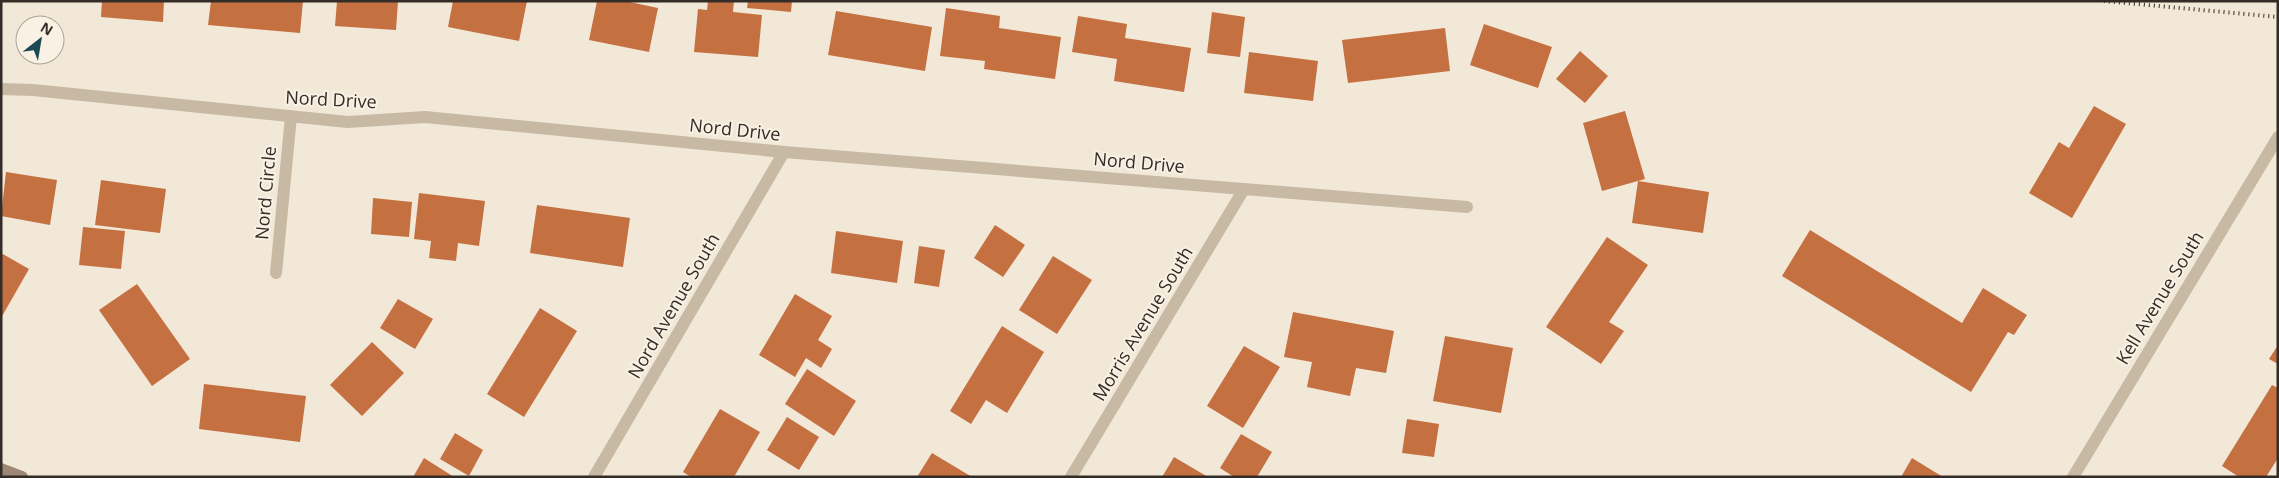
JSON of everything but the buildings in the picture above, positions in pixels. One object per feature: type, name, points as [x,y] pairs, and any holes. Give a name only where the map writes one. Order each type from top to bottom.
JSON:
[{"type":"main road","points":[[1,469],[22,477]]},
{"type":"street","name":"Nord Drive","points":[[1,89],[33,90],[348,122],[425,117],[784,152],[1467,207]]},
{"type":"street","name":"Nord Circle","points":[[276,272],[291,116]]},
{"type":"street","name":"Kell Avenue South","points":[[2073,477],[2278,136]]},
{"type":"street","name":"Nord Avenue South","points":[[594,477],[784,152]]},
{"type":"street","name":"Morris Avenue South","points":[[1071,477],[1244,189]]},
{"type":"railway","points":[[2104,1],[2278,17]]}]
